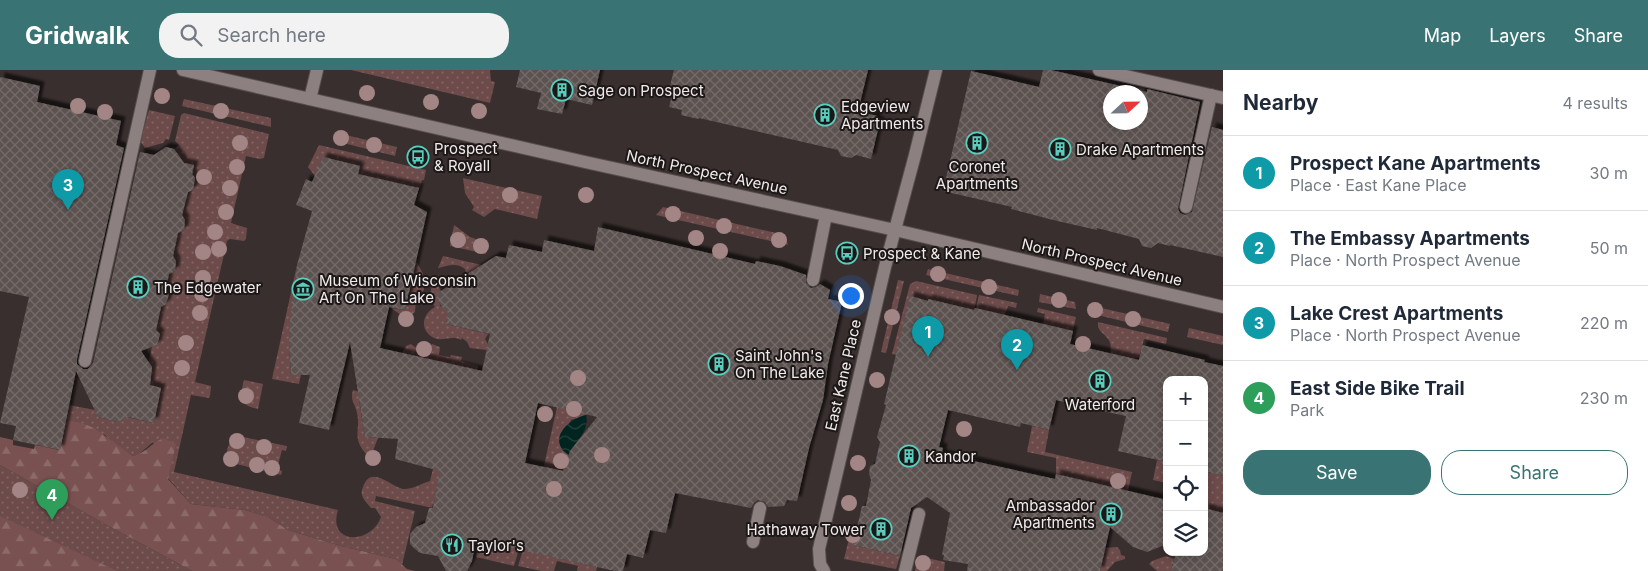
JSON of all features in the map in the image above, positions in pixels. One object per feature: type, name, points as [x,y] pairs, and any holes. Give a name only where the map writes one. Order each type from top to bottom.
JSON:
[{"type":"main road","points":[[85,361],[150,70]]},
{"type":"main road","name":"North Prospect Avenue","points":[[183,70],[585,162],[895,230],[1223,307]]},
{"type":"main road","points":[[310,99],[317,70]]},
{"type":"main road","name":"East Kane Place","points":[[824,571],[820,564],[819,548],[895,230],[936,70]]},
{"type":"main road","points":[[1099,70],[1217,97],[1186,207]]},
{"type":"main road","points":[[813,280],[826,215]]},
{"type":"main road","points":[[753,542],[760,508]]},
{"type":"main road","points":[[905,571],[919,514]]},
{"type":"shaded area","points":[[351,70],[490,70],[491,81],[495,82],[490,103]]},
{"type":"shaded area","points":[[184,99],[271,118],[271,127],[182,106]]},
{"type":"shaded area","points":[[149,110],[175,116],[169,140],[166,139],[163,143],[145,148],[140,141]]},
{"type":"shaded area","points":[[184,113],[269,134],[264,158],[246,156],[231,223],[247,228],[246,239],[244,241],[230,239],[227,241],[195,382],[211,386],[210,396],[209,398],[191,395],[174,472],[338,510],[336,521],[339,530],[344,535],[352,537],[369,533],[381,517],[375,508],[371,508],[362,496],[362,490],[367,480],[371,477],[376,477],[406,489],[430,481],[433,469],[441,469],[433,508],[376,496],[375,501],[415,511],[402,565],[396,559],[341,546],[288,530],[268,517],[245,510],[191,504],[168,478],[153,442],[138,455],[133,456],[114,444],[105,435],[66,420],[69,405],[95,410],[98,417],[117,422],[126,417],[154,423],[161,388],[144,384],[152,347],[157,345],[159,334],[156,330],[161,307],[166,304],[169,294],[166,289],[169,274],[175,271],[176,261],[173,256],[178,233],[184,230],[185,220],[182,215],[188,192],[193,190],[195,178],[192,174],[193,165],[176,161],[177,152],[174,149],[179,145],[175,141],[181,115]]},
{"type":"shaded area","points":[[337,133],[397,147],[395,156],[335,141]]},
{"type":"shaded area","points":[[319,145],[426,170],[424,180],[422,180],[420,188],[358,174],[360,167],[315,176],[308,167]]},
{"type":"shaded area","points":[[463,178],[542,196],[537,219],[495,209],[484,217],[472,210],[474,207],[465,193]]},
{"type":"shaded area","points":[[663,207],[785,235],[788,245],[656,215]]},
{"type":"shaded area","points":[[454,225],[470,237],[488,243],[486,254],[450,246]]},
{"type":"shaded area","points":[[443,256],[503,270],[467,276],[465,269],[462,267],[452,265],[438,268]]},
{"type":"shaded area","points":[[416,260],[423,274],[424,290],[416,298],[415,312],[411,315],[405,313],[401,315],[391,308],[405,310]]},
{"type":"shaded area","points":[[297,265],[289,345],[291,375],[301,375],[299,384],[272,379]]},
{"type":"shaded area","points":[[928,269],[1019,290],[1018,296],[926,275]]},
{"type":"shaded area","points":[[435,280],[441,291],[439,295],[440,306],[449,311],[446,324],[488,334],[485,339],[488,344],[487,350],[470,348],[462,338],[461,340],[434,338],[426,331],[424,327],[425,318],[435,307],[430,294]]},
{"type":"shaded area","points":[[898,280],[904,281],[886,353],[881,352]]},
{"type":"shaded area","points":[[916,281],[977,295],[974,312],[929,299],[928,301],[910,297],[896,355],[892,354],[910,284]]},
{"type":"shaded area","points":[[1040,294],[1075,302],[1076,309],[1039,302]]},
{"type":"shaded area","points":[[979,295],[1017,303],[1016,308],[1008,306],[1005,315],[976,308]]},
{"type":"shaded area","points":[[1093,306],[1170,324],[1168,332],[1089,313]]},
{"type":"shaded area","points":[[1038,308],[1076,317],[1073,331],[1043,324],[1045,314],[1037,312]]},
{"type":"shaded area","points":[[1098,322],[1167,338],[1166,344],[1144,339],[1139,357],[1133,359],[1110,354],[1110,343],[1098,327]]},
{"type":"shaded area","points":[[1189,328],[1223,336],[1223,345],[1187,337]]},
{"type":"shaded area","points":[[411,344],[418,348],[424,348],[432,344],[440,347],[439,355],[462,357],[461,361],[478,366],[477,370],[402,353],[406,346]]},
{"type":"shaded area","points":[[244,380],[263,384],[258,409],[243,403],[241,396]]},
{"type":"shaded area","points":[[353,390],[362,393],[359,400],[365,437],[378,438],[373,451],[367,455],[358,439],[358,419],[352,400]]},
{"type":"shaded area","points":[[559,398],[583,407],[586,415],[571,420],[560,445],[563,451],[569,455],[566,473],[537,497]]},
{"type":"shaded area","points":[[1032,426],[1049,430],[1045,452],[1132,472],[1128,491],[1056,474],[1056,458],[1027,452]]},
{"type":"shaded area","points":[[238,436],[287,446],[286,451],[282,450],[277,469],[282,471],[281,475],[228,462],[228,447],[232,440]]},
{"type":"shaded area","points":[[1157,460],[1163,461],[1163,482],[1153,480]]},
{"type":"shaded area","points":[[0,465],[103,523],[192,571],[0,571]]},
{"type":"shaded area","points":[[1208,472],[1223,476],[1223,513],[1208,509]]},
{"type":"shaded area","points":[[851,531],[856,532],[853,545],[900,556],[896,569],[844,559]]},
{"type":"shaded area","points":[[479,541],[519,549],[514,566],[476,557]]},
{"type":"shaded area","points":[[1117,547],[1121,555],[1125,556],[1125,559],[1115,562],[1107,571],[1100,571],[1105,548]]},
{"type":"shaded area","points":[[523,550],[597,567],[596,571],[577,571],[578,566],[557,561],[554,571],[541,571],[518,566]]},
{"type":"shaded area","points":[[918,556],[945,562],[944,571],[915,571]]},
{"type":"shaded area","points":[[1166,556],[1174,559],[1171,571],[1157,571],[1149,564]]},
{"type":"green space","points":[[66,420],[82,423],[94,428],[133,456],[141,453],[163,438],[176,444],[168,479],[191,504],[245,510],[268,517],[288,530],[341,546],[396,559],[407,569],[415,571],[192,571],[0,465],[0,437],[13,440],[13,445],[34,449],[35,445],[59,450]]},
{"type":"green space","points":[[0,516],[15,523],[117,571],[0,571]]},
{"type":"water","points":[[586,415],[587,421],[584,431],[569,455],[562,449],[559,443],[562,431],[579,417]]},
{"type":"building","name":"Sage on Prospect","points":[[520,70],[600,70],[592,105],[566,99],[562,114],[537,109],[541,93],[516,87]]},
{"type":"building","points":[[674,70],[868,70],[858,111],[877,116],[876,120],[880,121],[871,159],[856,155],[851,158],[841,156],[838,150],[681,115],[682,110],[669,107],[674,87],[670,86]]},
{"type":"building","points":[[1043,70],[1051,70],[1116,85],[1103,85],[1103,130],[1148,130],[1148,89],[1200,102],[1178,209],[1180,213],[1185,215],[1192,212],[1212,127],[1223,130],[1223,257],[1158,243],[1151,248],[1142,246],[1139,239],[1097,228],[1097,230],[1053,220],[1011,209],[1012,207],[943,191],[971,71],[1039,87]]},
{"type":"building","points":[[0,77],[40,86],[37,102],[121,121],[116,145],[124,148],[77,359],[77,364],[83,369],[88,369],[93,363],[140,152],[154,155],[166,147],[174,149],[184,163],[194,165],[192,174],[195,178],[193,190],[188,192],[182,215],[185,220],[184,230],[178,233],[173,256],[176,261],[175,271],[169,274],[166,289],[169,294],[166,304],[161,307],[156,330],[160,334],[157,345],[141,351],[152,367],[150,385],[161,388],[154,423],[128,417],[117,422],[98,417],[76,371],[60,450],[13,440],[16,426],[0,423],[29,297],[0,291]]},
{"type":"building","name":"Saint John's On The Lake","points":[[323,157],[360,166],[358,174],[419,188],[414,205],[427,212],[405,310],[389,307],[380,348],[482,371],[490,334],[446,324],[448,313],[441,306],[436,294],[496,256],[506,258],[509,245],[542,252],[544,240],[594,251],[598,227],[755,264],[756,261],[780,266],[806,275],[806,283],[811,288],[820,284],[830,290],[828,299],[842,302],[828,364],[823,400],[809,448],[797,501],[787,500],[784,506],[768,507],[765,502],[758,500],[751,508],[675,493],[666,533],[650,530],[643,558],[627,554],[623,571],[615,571],[476,540],[472,561],[467,571],[446,571],[438,556],[420,553],[410,544],[410,534],[416,527],[425,523],[429,508],[433,508],[440,471],[395,459],[398,439],[365,437],[350,342],[329,430],[299,423],[310,375],[291,375],[290,321],[297,265],[312,211],[296,205],[306,179],[312,182]],"holes":[[[538,403],[597,417],[570,451],[563,471],[525,463]]]},
{"type":"building","points":[[910,296],[974,310],[975,308],[1073,331],[1070,344],[1139,360],[1142,345],[1223,366],[1223,476],[1208,472],[1208,376],[1163,376],[1163,461],[1118,451],[1126,416],[1056,400],[1049,430],[1021,423],[1020,427],[948,410],[939,447],[943,448],[942,454],[1055,479],[1056,474],[1163,499],[1163,546],[1147,552],[1133,547],[1110,527],[1100,571],[967,571],[968,564],[943,560],[944,555],[942,555],[950,513],[927,497],[911,508],[900,556],[853,545],[862,506],[866,506],[871,480],[869,474],[870,466],[875,464],[880,442],[877,437],[886,405],[884,404]]},
{"type":"building","points":[[1208,509],[1223,513],[1223,571],[1171,571],[1175,556],[1208,556]]},
{"type":"place","name":"Sage on Prospect","points":[[562,90]]},
{"type":"place","name":"Edgeview Apartments","points":[[825,115]]},
{"type":"place","name":"Coronet Apartments","points":[[977,143]]},
{"type":"place","name":"Drake Apartments","points":[[1060,149]]},
{"type":"place","name":"Prospect & Royall","points":[[418,157]]},
{"type":"place","name":"Lake Crest Apartments","points":[[68,210]]},
{"type":"place","name":"Prospect & Kane","points":[[847,253]]},
{"type":"place","name":"The Edgewater","points":[[138,287]]},
{"type":"place","name":"Museum of Wisconsin Art On The Lake","points":[[303,289]]},
{"type":"place","name":"Prospect Kane Apartments","points":[[928,357]]},
{"type":"place","name":"Saint John's On The Lake","points":[[719,364]]},
{"type":"place","name":"The Embassy Apartments","points":[[1017,370]]},
{"type":"place","name":"Waterford","points":[[1100,381]]},
{"type":"place","name":"Kandor","points":[[909,456]]},
{"type":"place","name":"Ambassador Apartments","points":[[1111,514]]},
{"type":"place","name":"East Side Bike Trail","points":[[52,520]]},
{"type":"place","name":"Hathaway Tower","points":[[881,529]]},
{"type":"place","name":"Taylor's","points":[[452,545]]}]
